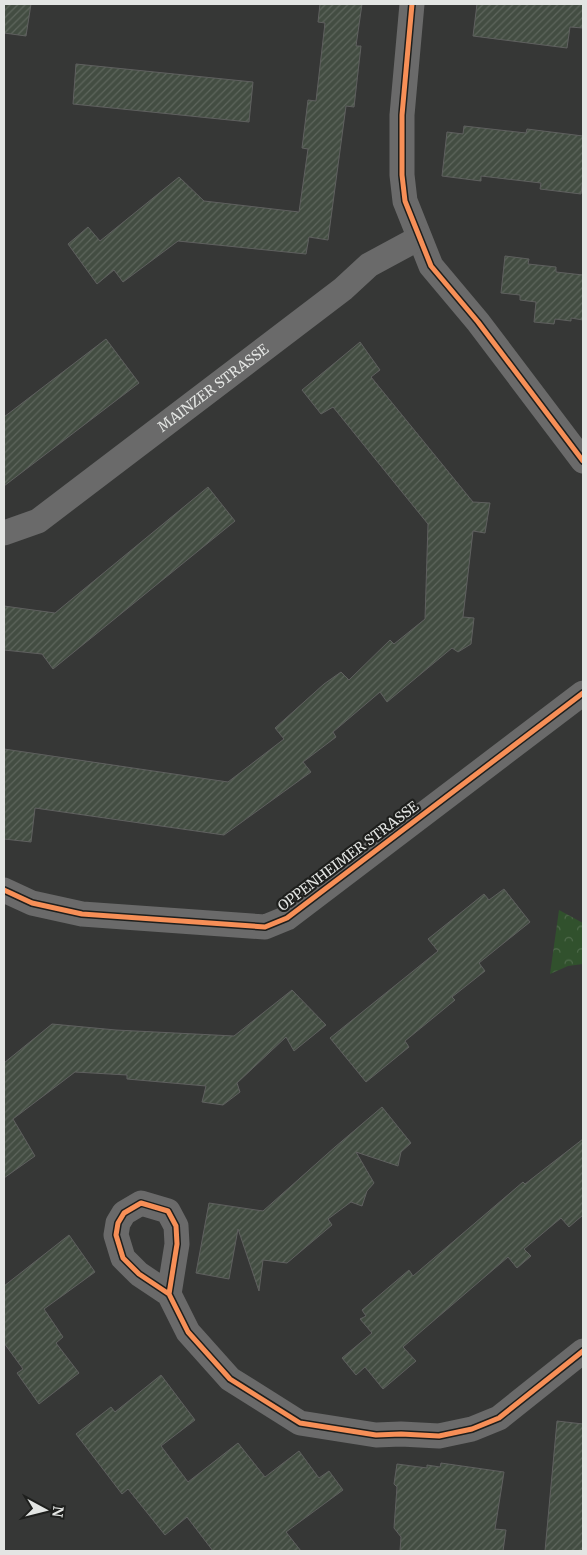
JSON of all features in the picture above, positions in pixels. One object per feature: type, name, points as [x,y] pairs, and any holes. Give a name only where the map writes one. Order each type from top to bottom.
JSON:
[{"type":"street","points":[[412,4],[402,115],[402,175],[405,201],[431,266],[478,322],[583,461]]},
{"type":"street","name":"MAINZER STRASSE","points":[[4,533],[38,521],[343,289],[369,265],[419,238]]},
{"type":"street","name":"OPPENHEIMER STRASSE","points":[[4,890],[32,903],[82,914],[265,927],[287,918],[583,693]]},
{"type":"street","points":[[169,1294],[188,1332],[230,1379],[300,1423],[376,1435],[438,1436],[472,1429],[499,1418],[583,1351]]},
{"type":"green space","points":[[559,910],[583,923],[583,964],[568,966],[550,974]]},
{"type":"building","points":[[4,4],[31,4],[26,36],[4,33]]},
{"type":"building","points":[[320,4],[362,4],[356,46],[361,46],[354,107],[346,106],[328,240],[309,237],[306,254],[178,241],[123,282],[114,270],[97,284],[68,244],[88,227],[100,241],[179,177],[204,201],[299,212],[308,149],[302,148],[308,100],[316,101],[325,23],[318,22]]},
{"type":"building","points":[[477,4],[583,4],[583,28],[570,27],[567,48],[473,36]]},
{"type":"building","points":[[76,64],[253,82],[249,122],[73,104]]},
{"type":"building","points":[[464,126],[526,133],[527,129],[583,136],[581,194],[540,189],[541,183],[481,176],[481,181],[442,176],[447,132],[463,134]]},
{"type":"building","points":[[505,256],[529,259],[528,264],[556,267],[556,272],[583,275],[583,320],[571,318],[571,321],[555,319],[554,324],[534,322],[536,302],[520,300],[520,295],[501,293]]},
{"type":"building","points":[[106,339],[139,383],[4,486],[4,417]]},
{"type":"building","points":[[360,342],[380,370],[371,377],[473,502],[490,503],[485,533],[473,531],[463,617],[474,618],[471,644],[458,652],[452,648],[387,702],[380,692],[333,732],[336,737],[303,762],[311,772],[224,835],[35,808],[31,842],[4,839],[4,749],[228,782],[284,739],[275,728],[324,684],[341,672],[349,680],[390,640],[394,644],[425,619],[428,524],[333,407],[321,414],[302,390]]},
{"type":"building","points":[[208,487],[235,521],[53,669],[42,654],[4,650],[4,606],[55,613]]},
{"type":"building","points":[[504,889],[530,922],[479,963],[485,971],[452,997],[455,1000],[405,1041],[409,1047],[366,1082],[330,1038],[438,951],[428,939],[484,894],[489,900]]},
{"type":"building","points":[[292,990],[326,1025],[294,1051],[286,1037],[237,1083],[240,1092],[223,1105],[202,1102],[206,1086],[127,1079],[127,1075],[75,1072],[13,1119],[35,1156],[4,1178],[4,1063],[52,1024],[116,1030],[234,1036]]},
{"type":"building","points":[[382,1107],[411,1143],[401,1152],[398,1166],[356,1152],[374,1183],[367,1191],[362,1206],[351,1202],[328,1219],[332,1225],[287,1263],[263,1260],[259,1291],[238,1229],[229,1279],[196,1273],[209,1203],[263,1211]]},
{"type":"building","points":[[583,1139],[583,1215],[569,1227],[561,1218],[524,1249],[531,1256],[517,1268],[508,1257],[403,1347],[416,1361],[383,1389],[365,1367],[356,1375],[342,1358],[372,1333],[360,1319],[366,1316],[362,1310],[409,1270],[413,1276],[523,1182],[525,1184]]},
{"type":"building","points":[[69,1235],[95,1272],[44,1309],[63,1337],[56,1343],[79,1373],[39,1404],[17,1373],[23,1369],[4,1343],[4,1286]]},
{"type":"building","points":[[161,1375],[195,1420],[161,1446],[188,1482],[238,1443],[265,1477],[299,1451],[319,1478],[329,1471],[343,1490],[286,1532],[301,1551],[213,1551],[187,1517],[165,1535],[128,1489],[122,1494],[76,1434],[111,1407],[115,1412]]},
{"type":"building","points":[[557,1421],[583,1424],[583,1551],[545,1551]]},
{"type":"building","points":[[441,1463],[504,1472],[495,1529],[506,1530],[503,1551],[400,1551],[401,1537],[394,1528],[397,1487],[394,1484],[397,1464],[427,1468],[427,1465],[440,1467]]},
{"type":"cycle path","points":[[412,4],[402,115],[402,175],[405,201],[431,266],[478,322],[583,461]]},
{"type":"cycle path","points":[[4,890],[32,903],[82,914],[265,927],[287,918],[583,693]]},
{"type":"cycle path","points":[[169,1294],[177,1244],[176,1226],[168,1211],[141,1203],[124,1213],[118,1223],[116,1235],[123,1258],[139,1274],[169,1294],[188,1332],[230,1379],[300,1423],[376,1435],[439,1436],[472,1429],[499,1418],[583,1351]]}]
